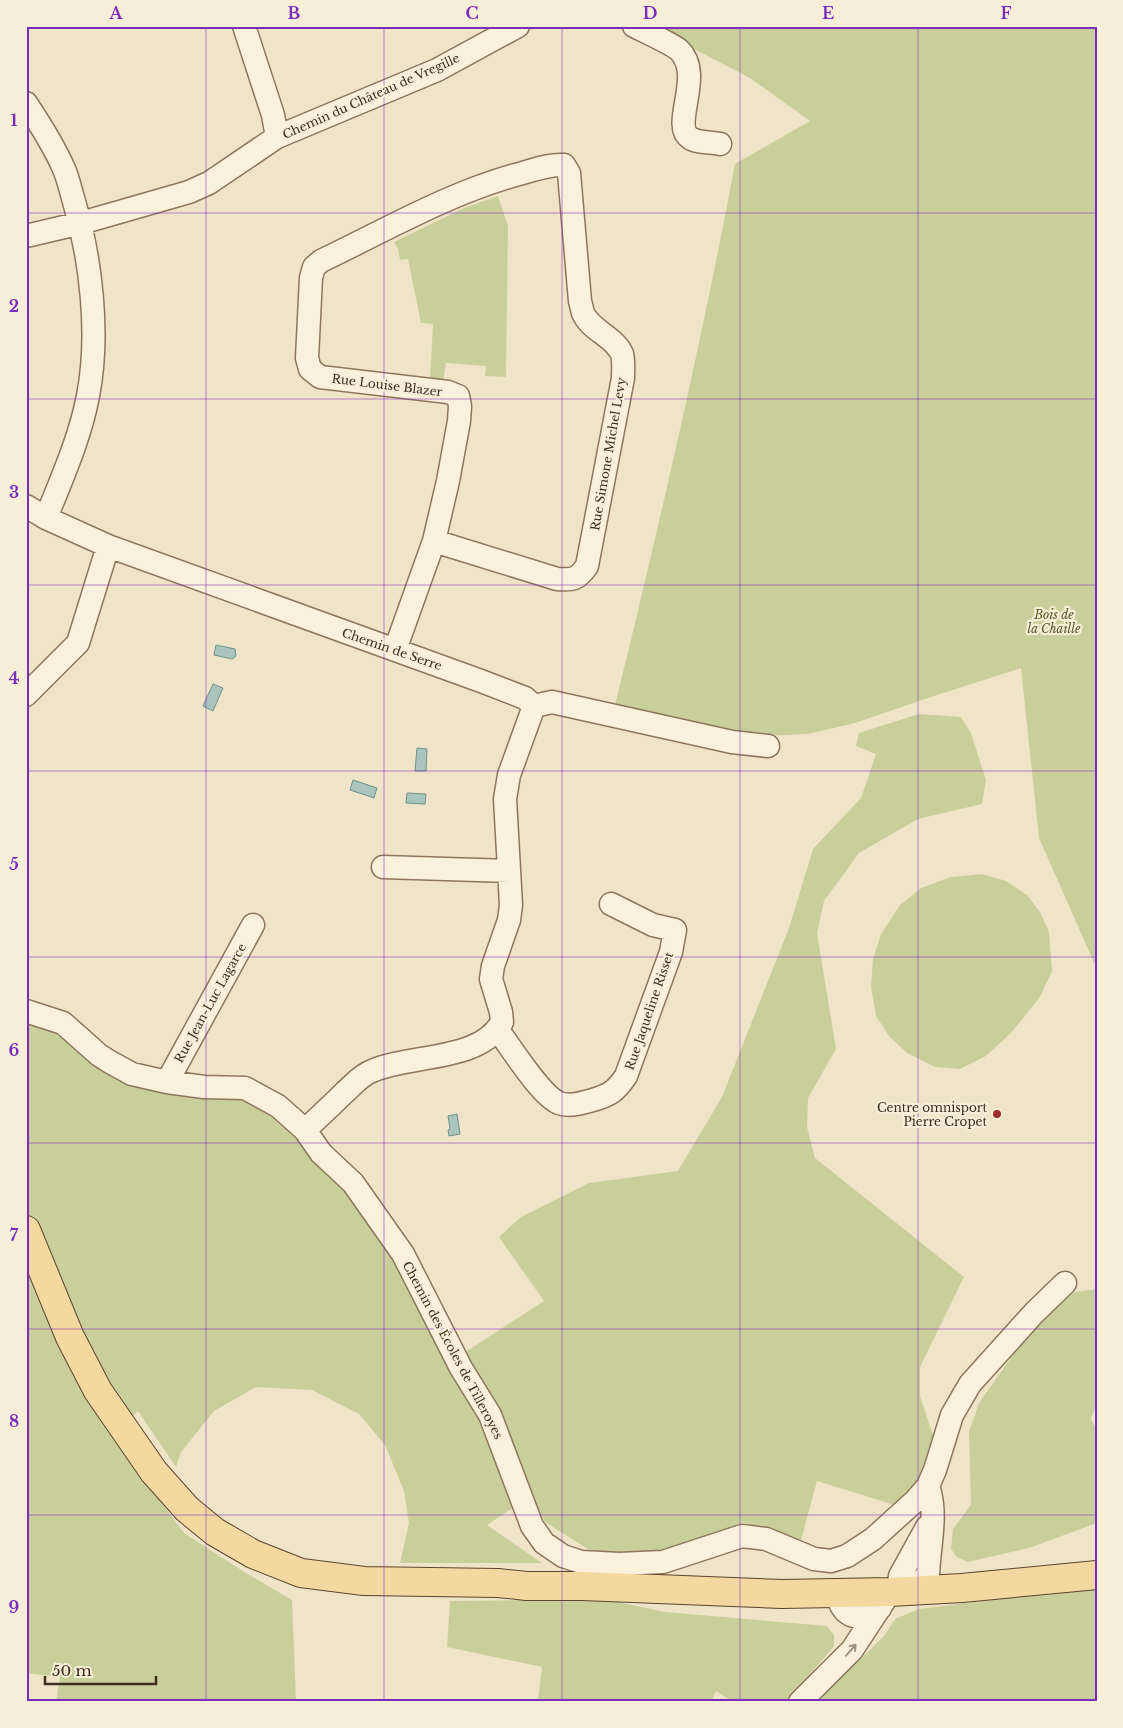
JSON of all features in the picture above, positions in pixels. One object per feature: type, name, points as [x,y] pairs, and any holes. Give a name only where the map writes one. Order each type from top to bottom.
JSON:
[{"type":"main road","points":[[26,1230],[70,1337],[98,1391],[154,1472],[187,1509],[214,1532],[253,1554],[301,1573],[364,1581],[498,1583],[527,1586],[638,1588],[739,1593],[837,1593],[962,1588],[1097,1575]]},
{"type":"main road","points":[[498,1583],[525,1578],[892,1590],[928,1575],[1097,1561]]},
{"type":"street","name":"Chemin du Château de Vregille","points":[[244,26],[273,115],[276,137]]},
{"type":"street","name":"Chemin du Château de Vregille","points":[[26,236],[81,223],[189,192],[209,183],[276,137],[436,70],[518,26]]},
{"type":"street","points":[[634,26],[679,50],[689,68],[690,80],[683,130],[691,139],[720,144]]},
{"type":"street","points":[[26,103],[64,170],[81,223],[91,276],[93,348],[88,395],[76,442],[46,518]]},
{"type":"street","name":"Rue Louise Blazer","points":[[395,650],[434,541],[459,421],[460,406],[458,396],[448,392],[320,377],[310,369],[307,358],[311,278],[314,267],[321,261],[456,196],[552,164],[564,165]]},
{"type":"street","name":"Rue Simone Michel Levy","points":[[434,541],[557,579],[571,580],[580,575],[587,566],[624,366],[622,355],[617,345],[590,324],[583,314],[580,301],[569,173],[564,165]]},
{"type":"street","name":"Chemin de Serre","points":[[26,506],[46,518],[108,546],[525,698],[534,706]]},
{"type":"street","points":[[26,695],[78,643],[108,546]]},
{"type":"street","points":[[306,1130],[358,1080],[370,1071],[468,1049],[491,1037],[502,1022],[501,1012],[490,979],[509,920],[511,906],[505,799],[509,774],[534,706],[552,702],[732,742],[768,746]]},
{"type":"street","points":[[384,867],[509,871]]},
{"type":"street","name":"Rue Jaqueline Risset","points":[[497,1030],[540,1087],[550,1098],[561,1104],[578,1104],[608,1095],[619,1088],[626,1076],[671,952],[675,930],[653,925],[611,904]]},
{"type":"street","name":"Rue Jean-Luc Lagarce","points":[[167,1082],[253,925]]},
{"type":"street","name":"Chemin des Écoles de Tilleroyes","points":[[26,1011],[63,1023],[110,1062],[132,1074],[167,1082],[204,1087],[245,1088],[278,1106],[306,1130],[321,1153],[353,1183],[402,1254],[461,1368],[490,1415],[532,1526],[544,1543],[563,1556],[581,1562],[619,1564],[663,1562],[742,1536],[766,1539],[814,1559],[831,1560],[847,1556],[873,1539],[915,1501],[928,1486]]},
{"type":"street","points":[[928,1575],[932,1498],[928,1486],[935,1470],[952,1415],[970,1384],[1034,1313],[1066,1283]]},
{"type":"street","points":[[800,1702],[852,1650],[892,1590],[932,1516]]},
{"type":"street","points":[[739,1593],[762,1587],[892,1590]]},
{"type":"green space","name":"Bois de la Chaille","points":[[650,26],[1097,26],[1097,1000],[1096,967],[1039,838],[1021,668],[855,723],[808,734],[762,736],[739,734],[615,705],[679,435],[735,164],[810,121],[750,78]]},
{"type":"green space","points":[[498,196],[508,226],[506,377],[485,376],[486,366],[446,363],[443,381],[430,380],[433,324],[421,323],[408,259],[400,260],[398,249],[394,242],[464,208]]},
{"type":"green space","points":[[919,714],[961,717],[971,733],[986,780],[982,804],[918,819],[859,853],[824,901],[817,933],[836,1049],[808,1098],[807,1127],[815,1158],[964,1277],[920,1367],[920,1396],[933,1435],[916,1487],[898,1506],[817,1481],[801,1540],[743,1522],[670,1554],[599,1556],[545,1522],[531,1496],[487,1525],[542,1563],[400,1563],[409,1523],[404,1491],[385,1445],[359,1414],[312,1390],[256,1387],[214,1411],[181,1452],[176,1467],[138,1411],[113,1437],[184,1533],[292,1600],[296,1702],[56,1702],[60,1677],[26,1673],[26,1016],[56,1028],[95,1060],[239,1093],[266,1106],[345,1184],[402,1263],[453,1360],[544,1301],[499,1237],[521,1217],[589,1183],[678,1171],[722,1097],[789,928],[813,849],[861,798],[876,754],[856,746],[859,733]]},
{"type":"green space","points":[[982,874],[1006,881],[1027,895],[1040,912],[1049,932],[1052,971],[1040,997],[1011,1033],[986,1056],[960,1069],[935,1067],[907,1053],[889,1036],[876,1016],[871,987],[873,959],[881,934],[900,905],[921,888],[951,877]]},
{"type":"green space","points":[[1097,1289],[1097,1402],[1091,1419],[1097,1431],[1097,1523],[1029,1548],[968,1562],[957,1557],[951,1549],[953,1529],[971,1505],[969,1432],[979,1403],[1035,1324],[1075,1292]]},
{"type":"green space","points":[[1097,1586],[1097,1702],[817,1702],[884,1636],[895,1619],[919,1609]]},
{"type":"green space","points":[[604,1599],[665,1612],[827,1626],[834,1635],[834,1646],[787,1702],[733,1702],[716,1691],[711,1702],[545,1702],[538,1700],[542,1667],[447,1647],[450,1601]]},
{"type":"water","points":[[216,645],[235,649],[236,656],[232,659],[214,655]]},
{"type":"water","points":[[213,684],[223,688],[213,711],[203,706]]},
{"type":"water","points":[[417,748],[427,749],[426,771],[415,771]]},
{"type":"water","points":[[353,780],[377,788],[374,798],[350,790]]},
{"type":"water","points":[[407,793],[426,794],[425,804],[406,803]]},
{"type":"water","points":[[457,1114],[460,1134],[449,1136],[448,1116]]},
{"type":"place","name":"Centre omnisport Pierre Cropet","points":[[997,1114]]}]
